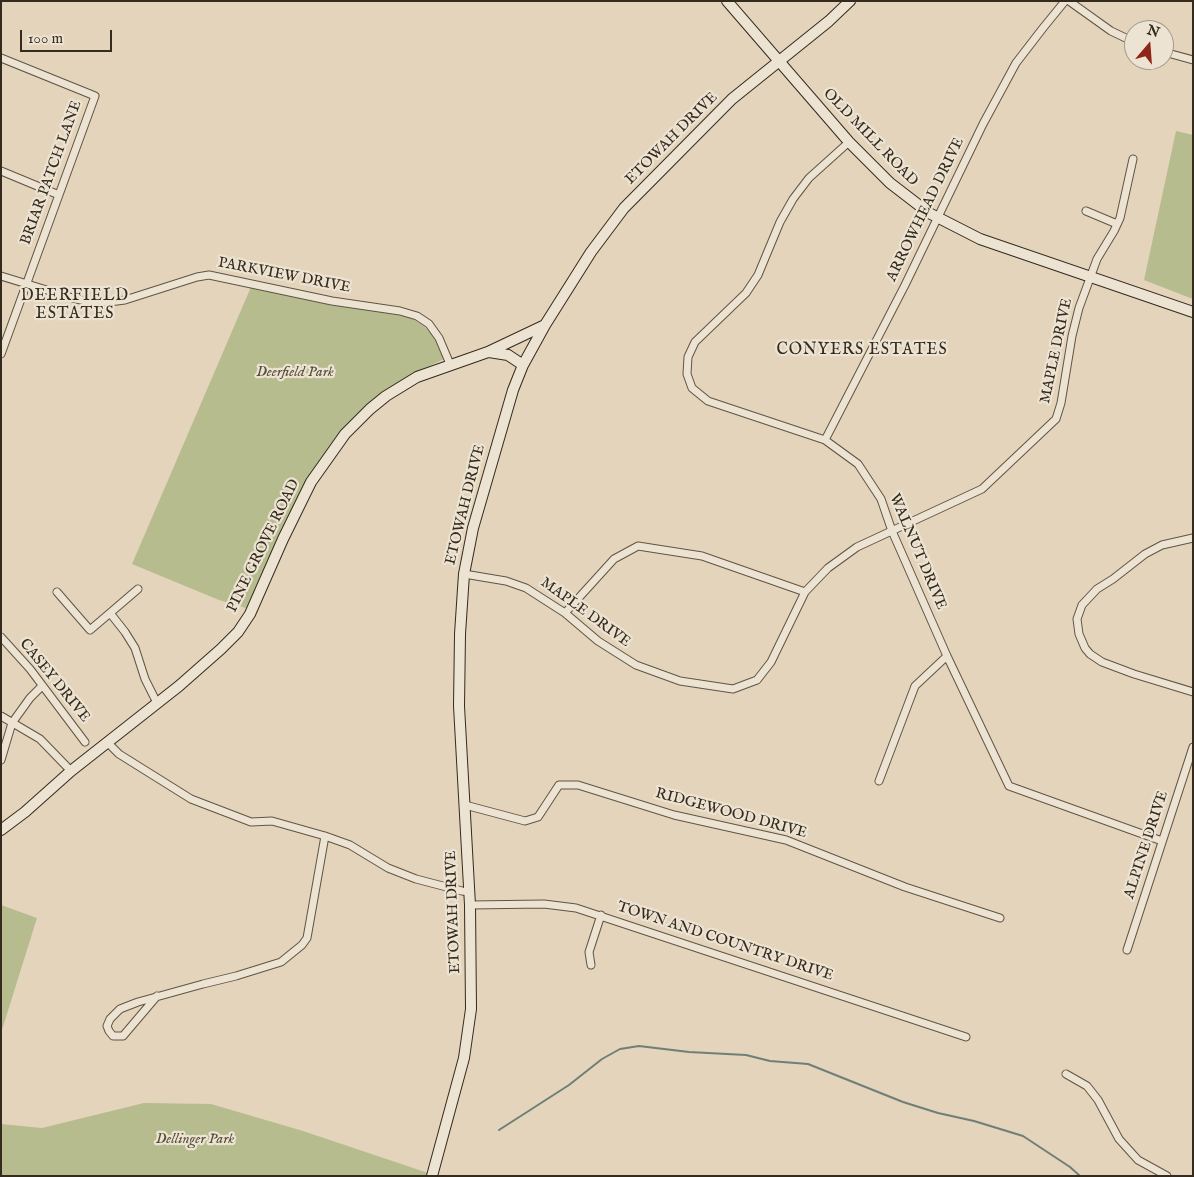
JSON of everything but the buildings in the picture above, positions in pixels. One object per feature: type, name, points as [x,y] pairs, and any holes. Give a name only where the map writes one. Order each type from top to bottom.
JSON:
[{"type":"street","name":"OLD MILL ROAD","points":[[727,1],[849,142],[899,191],[937,218],[980,239],[1193,312]]},
{"type":"street","name":"ETOWAH DRIVE","points":[[432,1176],[459,1079],[469,1027],[471,1000],[470,892],[459,706],[460,634],[464,574],[477,514],[513,390],[523,365],[545,325],[591,252],[624,208],[717,113],[747,86],[829,22],[850,1]]},
{"type":"street","points":[[1067,1],[1111,31],[1124,37]]},
{"type":"street","name":"ARROWHEAD DRIVE","points":[[825,440],[905,285],[983,124],[1016,64],[1043,28],[1067,1]]},
{"type":"street","points":[[1174,55],[1193,60]]},
{"type":"street","name":"BRIAR PATCH LANE","points":[[1,58],[95,96],[1,354]]},
{"type":"street","name":"WALNUT DRIVE","points":[[849,142],[810,178],[793,200],[780,222],[758,275],[746,292],[695,342],[688,358],[687,374],[692,388],[708,401],[825,440],[858,464],[881,499],[892,531],[947,656],[1009,786],[1162,840]]},
{"type":"street","name":"MAPLE DRIVE","points":[[464,574],[520,585],[538,594],[565,613],[598,642],[636,665],[680,681],[732,689],[757,680],[771,662],[804,592],[828,568],[857,547],[982,489],[1056,419],[1061,403],[1075,324],[1100,252],[1117,224],[1133,159]]},
{"type":"street","points":[[1,171],[58,195]]},
{"type":"street","points":[[1086,211],[1117,224]]},
{"type":"street","name":"PARKVIEW DRIVE","points":[[1,276],[76,300],[110,302],[125,300],[197,277],[209,275],[332,301],[400,311],[417,316],[429,324],[439,338],[450,364]]},
{"type":"street","name":"PINE GROVE ROAD","points":[[1,830],[221,650],[238,632],[250,614],[283,539],[311,482],[345,434],[370,409],[386,396],[417,377],[488,352],[545,325]]},
{"type":"street","points":[[508,343],[523,365]]},
{"type":"street","points":[[488,352],[504,354],[523,365]]},
{"type":"street","points":[[1193,538],[1162,545],[1145,554],[1097,589],[1082,605],[1078,619],[1078,634],[1085,648],[1102,662],[1193,692]]},
{"type":"street","points":[[565,613],[614,559],[638,546],[702,556],[804,592]]},
{"type":"street","points":[[57,592],[90,630],[138,589]]},
{"type":"street","points":[[110,612],[135,648],[144,679],[157,703]]},
{"type":"street","name":"CASEY DRIVE","points":[[1,637],[30,669],[86,742]]},
{"type":"street","points":[[879,781],[916,686],[947,656]]},
{"type":"street","points":[[1,760],[12,723],[30,698],[42,686]]},
{"type":"street","points":[[1,716],[40,739],[71,771]]},
{"type":"street","points":[[108,742],[119,754],[191,799],[251,822],[272,821],[325,836],[350,845],[388,868],[416,879],[462,892],[470,892]]},
{"type":"street","name":"ALPINE DRIVE","points":[[1126,950],[1193,747]]},
{"type":"street","name":"RIDGEWOOD DRIVE","points":[[465,805],[525,820],[538,817],[559,785],[578,785],[674,815],[786,840],[905,887],[1000,918]]},
{"type":"street","points":[[157,996],[123,1036],[113,1036],[108,1026],[110,1019],[120,1009],[157,996],[236,976],[281,962],[302,944],[307,938],[325,836]]},
{"type":"street","name":"TOWN AND COUNTRY DRIVE","points":[[470,905],[556,904],[576,908],[966,1037]]},
{"type":"street","points":[[591,965],[589,952],[601,915]]},
{"type":"street","points":[[1066,1074],[1087,1086],[1098,1100],[1119,1139],[1138,1160],[1167,1176]]},
{"type":"green space","points":[[1176,131],[1193,135],[1193,299],[1144,280]]},
{"type":"green space","name":"Deerfield Park","points":[[251,287],[333,304],[410,317],[426,328],[433,336],[444,359],[407,377],[376,397],[330,446],[300,493],[246,608],[219,600],[132,564]]},
{"type":"green space","points":[[1,905],[37,918],[1,1033]]},
{"type":"green space","name":"Dellinger Park","points":[[144,1103],[211,1104],[303,1131],[428,1173],[427,1176],[1,1176],[1,1124],[42,1128]]},
{"type":"waterway","points":[[499,1130],[569,1085],[602,1059],[620,1049],[639,1046],[689,1052],[746,1055],[770,1061],[808,1064],[903,1102],[1023,1136],[1070,1167],[1080,1176]]},
{"type":"district","name":"DEERFIELD ESTATES","points":[[75,306]]},
{"type":"district","name":"CONYERS ESTATES","points":[[862,351]]}]
